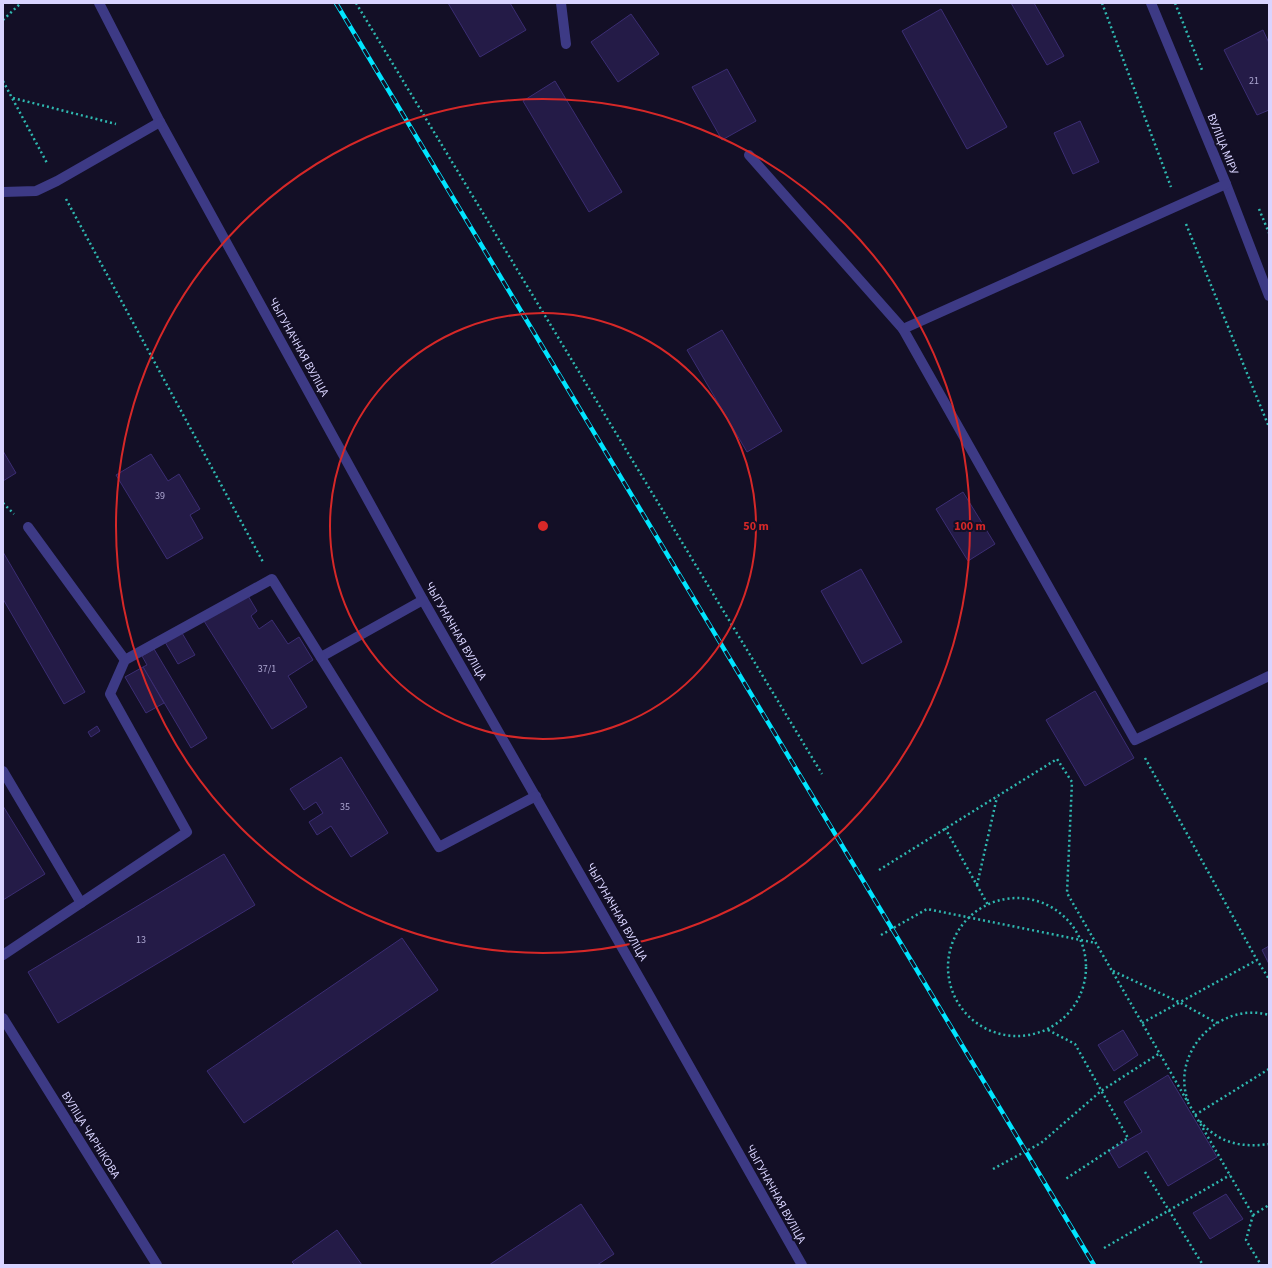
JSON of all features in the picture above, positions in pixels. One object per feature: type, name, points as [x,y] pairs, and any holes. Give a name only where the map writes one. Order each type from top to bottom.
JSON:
[{"type":"street","name":"ЧЫГУНАЧНАЯ ВУЛІЦА","points":[[99,3],[160,122],[423,600],[802,1265]]},
{"type":"street","points":[[561,3],[566,44]]},
{"type":"street","name":"ВУЛІЦА МІРУ","points":[[1151,3],[1226,184],[1269,296]]},
{"type":"street","points":[[3,192],[36,191],[57,181],[160,122]]},
{"type":"street","points":[[749,155],[903,329],[1135,740],[1269,676]]},
{"type":"street","points":[[903,329],[1226,184]]},
{"type":"street","points":[[28,527],[125,660]]},
{"type":"street","points":[[3,955],[187,832],[110,694],[125,660],[272,579],[439,847],[536,796]]},
{"type":"street","points":[[321,657],[423,600]]},
{"type":"street","points":[[3,771],[81,903]]},
{"type":"street","name":"ВУЛІЦА ЧАРНІКОВА","points":[[3,1018],[157,1265]]},
{"type":"path","points":[[3,20],[21,3]]},
{"type":"path","points":[[356,3],[822,774]]},
{"type":"path","points":[[3,81],[272,579]]},
{"type":"path","points":[[12,97],[104,121]]},
{"type":"path","points":[[1135,740],[1269,979]]},
{"type":"path","points":[[879,870],[1057,759],[1072,782],[1067,893],[1253,1215]]},
{"type":"path","points":[[977,885],[997,796]]},
{"type":"path","points":[[945,828],[988,905]]},
{"type":"path","points":[[1020,899],[1036,901],[1052,908],[1065,918],[1075,931],[1083,946],[1086,962],[1086,978],[1081,994],[1073,1009],[1061,1021],[1047,1030],[1031,1035],[1015,1036],[998,1034],[983,1027],[970,1017],[959,1004],[952,989],[949,973],[949,956],[954,941],[969,918],[988,905],[1003,900],[1020,899]]},
{"type":"path","points":[[881,935],[927,909],[1096,944]]},
{"type":"path","points":[[1142,1023],[1257,960]]},
{"type":"path","points":[[1112,971],[1179,1002],[1216,1023]]},
{"type":"path","points":[[1269,1015],[1250,1013],[1232,1015],[1216,1023],[1203,1034],[1193,1048],[1187,1064],[1185,1081],[1188,1098],[1195,1114],[1206,1128],[1220,1138],[1236,1144],[1254,1146],[1269,1144]]},
{"type":"path","points":[[1047,1030],[1075,1044],[1128,1138],[1064,1180]]},
{"type":"path","points":[[993,1170],[1042,1143],[1101,1091],[1160,1053]]},
{"type":"path","points":[[1195,1114],[1269,1069]]},
{"type":"path","points":[[1145,1172],[1203,1265]]},
{"type":"path","points":[[1104,1248],[1230,1175]]},
{"type":"path","points":[[1261,1265],[1246,1240],[1253,1215],[1269,1205]]},
{"type":"building","points":[[448,3],[510,3],[526,30],[480,57]]},
{"type":"building","points":[[1011,3],[1034,3],[1064,56],[1047,65]]},
{"type":"building","points":[[941,9],[1007,127],[967,149],[902,31]]},
{"type":"building","points":[[631,14],[659,54],[618,82],[591,42]]},
{"type":"building","points":[[1263,30],[1269,43],[1269,110],[1257,115],[1224,50]]},
{"type":"building","points":[[727,69],[756,121],[722,140],[692,87]]},
{"type":"building","points":[[555,81],[622,192],[589,212],[523,101]]},
{"type":"building","points":[[1080,121],[1099,162],[1073,174],[1054,133]]},
{"type":"building","points":[[722,330],[782,431],[747,452],[687,350]]},
{"type":"building","points":[[3,451],[16,473],[3,481]]},
{"type":"building","points":[[151,454],[168,481],[179,474],[200,509],[190,515],[203,538],[167,559],[116,475]]},
{"type":"building","points":[[963,492],[995,544],[968,561],[936,509]]},
{"type":"building","points":[[3,552],[85,692],[64,704],[3,599]]},
{"type":"building","points":[[861,569],[902,642],[862,664],[821,591]]},
{"type":"building","points":[[247,594],[257,611],[251,616],[259,629],[272,620],[288,644],[299,637],[313,660],[288,676],[307,707],[272,729],[204,621]]},
{"type":"building","points":[[182,633],[195,655],[178,664],[165,642]]},
{"type":"building","points":[[154,649],[207,738],[191,748],[143,667],[147,665],[142,656]]},
{"type":"building","points":[[143,667],[164,703],[146,713],[125,677]]},
{"type":"building","points":[[1095,691],[1134,758],[1085,786],[1046,720]]},
{"type":"building","points":[[97,726],[100,731],[91,737],[88,732]]},
{"type":"building","points":[[341,757],[388,833],[351,857],[331,826],[317,835],[309,822],[323,813],[316,802],[304,810],[290,789]]},
{"type":"building","points":[[3,806],[45,874],[3,900]]},
{"type":"building","points":[[224,854],[255,905],[58,1023],[28,972]]},
{"type":"building","points":[[402,938],[438,990],[244,1123],[207,1071]]},
{"type":"building","points":[[1269,946],[1269,964],[1262,950]]},
{"type":"building","points":[[1123,1030],[1138,1055],[1114,1071],[1098,1045]]},
{"type":"building","points":[[1168,1075],[1217,1157],[1168,1186],[1147,1151],[1119,1168],[1109,1151],[1142,1132],[1124,1102]]},
{"type":"building","points":[[1226,1194],[1243,1219],[1210,1239],[1193,1213]]},
{"type":"building","points":[[581,1204],[614,1254],[597,1265],[489,1265]]},
{"type":"building","points":[[337,1230],[362,1265],[295,1265],[292,1262]]},
{"type":"railway","points":[[336,3],[1094,1265]]}]
